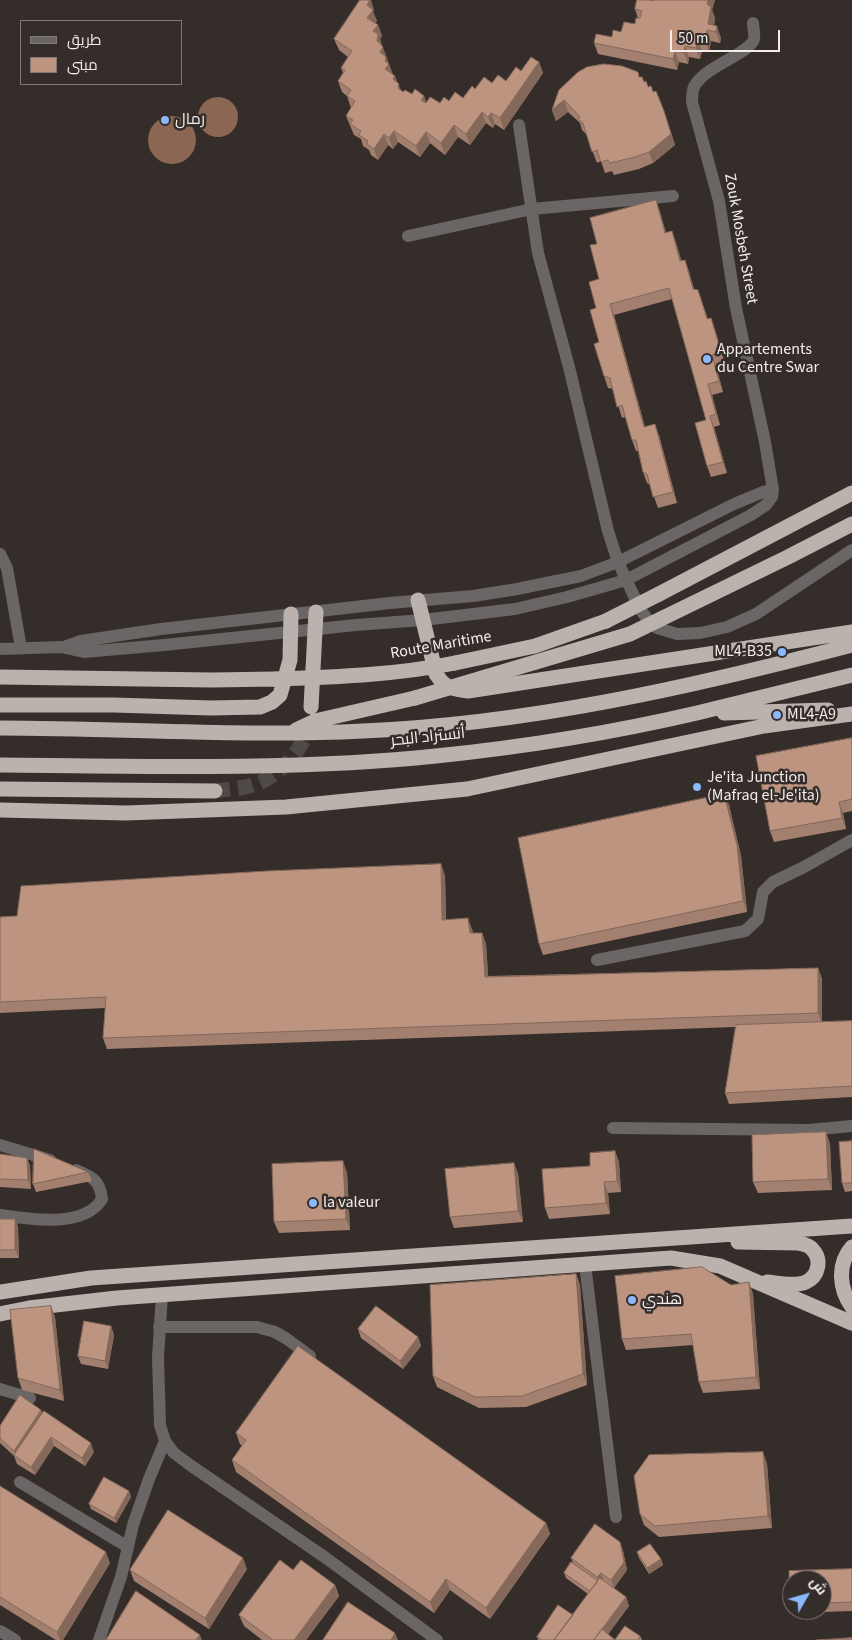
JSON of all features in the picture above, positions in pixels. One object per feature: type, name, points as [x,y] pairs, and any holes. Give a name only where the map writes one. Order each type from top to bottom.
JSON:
[{"type":"highway","name":"Route Maritime","points":[[0,677],[212,680],[285,679],[360,676],[420,670],[455,664],[535,646],[606,621],[852,493]]},
{"type":"highway","points":[[290,733],[315,721],[415,698],[630,634],[779,562],[852,524]]},
{"type":"highway","points":[[418,600],[436,674],[443,684],[453,689],[468,691],[852,632]]},
{"type":"highway","points":[[311,707],[316,612]]},
{"type":"highway","points":[[0,706],[260,707],[272,702],[280,694],[290,660],[292,614]]},
{"type":"highway","name":"أتستراد البحر","points":[[0,728],[290,733],[425,727],[548,712],[714,678],[852,646]]},
{"type":"highway","name":"أتستراد البحر","points":[[0,765],[181,766],[305,764],[435,756],[603,732],[695,713],[852,675]]},
{"type":"highway","points":[[695,713],[791,709],[852,710]]},
{"type":"highway","points":[[0,810],[126,813],[286,807],[467,789],[755,728],[852,714]]},
{"type":"highway","points":[[0,789],[214,791]]},
{"type":"highway","points":[[0,1292],[91,1278],[852,1226]]},
{"type":"highway","points":[[656,1239],[798,1244],[807,1245],[816,1255],[818,1267],[809,1280],[804,1283],[755,1282]]},
{"type":"highway","points":[[852,1247],[844,1260],[841,1281],[844,1292],[852,1306]]},
{"type":"highway","points":[[0,1314],[75,1302],[671,1258],[720,1266],[852,1323]]},
{"type":"street","name":"Zouk Mosbeh Street","points":[[753,23],[754,40],[751,44],[699,80],[694,86],[692,102],[719,201],[736,308],[765,442],[773,490]]},
{"type":"street","points":[[519,125],[538,253],[569,366],[608,531],[626,580],[640,609],[652,625],[662,630],[685,635],[716,630],[745,620],[787,595],[852,550]]},
{"type":"street","points":[[408,236],[532,209],[673,196]]},
{"type":"street","points":[[0,649],[62,647],[84,652],[423,620],[515,609],[567,597],[626,580],[751,515],[766,505],[772,497],[773,490],[746,499],[707,516],[618,562],[581,576],[473,596],[418,600],[161,629],[81,641],[62,647]]},
{"type":"street","points":[[0,554],[7,568],[21,648]]},
{"type":"street","points":[[596,960],[745,931],[758,919],[763,892],[773,882],[852,840]]},
{"type":"street","points":[[613,1128],[809,1130],[852,1126]]},
{"type":"street","points":[[0,1145],[33,1154],[91,1177],[101,1188],[102,1198],[92,1210],[70,1218],[37,1220],[0,1215]]},
{"type":"street","points":[[585,1264],[616,1516]]},
{"type":"street","points":[[162,1295],[158,1327],[160,1426],[165,1441],[174,1453],[326,1558],[437,1640]]},
{"type":"street","points":[[158,1327],[257,1327],[274,1332],[287,1339],[318,1361]]},
{"type":"street","points":[[0,1389],[30,1398]]},
{"type":"street","points":[[99,1640],[120,1577],[133,1526],[165,1441]]},
{"type":"street","points":[[20,1482],[128,1547]]},
{"type":"street","points":[[0,1631],[14,1640]]},
{"type":"shaded area","points":[[218,97],[232,103],[238,117],[232,131],[218,137],[204,131],[198,117],[204,103]]},
{"type":"shaded area","points":[[167,116],[177,116],[189,123],[196,135],[196,145],[189,157],[177,164],[167,164],[159,160],[152,153],[148,145],[148,135],[152,127],[159,120]]},
{"type":"building","points":[[360,0],[370,0],[367,5],[373,10],[367,18],[378,25],[373,31],[378,34],[377,41],[383,47],[380,52],[386,57],[385,61],[389,64],[385,69],[395,76],[393,79],[399,84],[398,88],[403,92],[405,90],[412,94],[415,89],[424,96],[421,100],[426,103],[430,97],[440,103],[444,97],[449,101],[455,92],[463,98],[472,86],[475,89],[484,77],[492,83],[498,75],[506,81],[516,67],[521,71],[531,57],[539,62],[500,118],[491,113],[488,117],[482,112],[466,134],[454,125],[441,143],[426,132],[416,146],[394,131],[389,138],[384,134],[374,149],[367,144],[368,141],[359,135],[361,131],[350,124],[353,120],[346,116],[355,101],[347,96],[351,90],[338,81],[345,70],[341,68],[352,51],[334,39]]},
{"type":"building","points":[[637,0],[708,0],[707,4],[711,7],[708,24],[717,26],[716,32],[707,30],[705,41],[698,40],[696,48],[685,46],[684,53],[675,51],[673,59],[594,43],[596,34],[612,37],[613,30],[621,32],[624,22],[635,24],[636,18],[640,18],[642,11],[635,9]]},
{"type":"building","points":[[604,64],[622,66],[638,72],[639,77],[642,77],[644,82],[646,81],[648,87],[651,86],[653,92],[656,91],[671,134],[649,152],[610,163],[608,160],[601,162],[597,150],[592,152],[583,123],[578,119],[580,117],[564,100],[552,110],[559,90],[578,72],[587,67]]},
{"type":"building","name":"Appartements du Centre Swar","points":[[656,200],[665,233],[672,231],[680,261],[685,260],[693,289],[698,290],[707,319],[711,318],[721,352],[712,355],[719,381],[708,384],[716,414],[710,416],[723,462],[707,466],[695,423],[706,420],[669,288],[610,304],[644,427],[655,424],[673,492],[653,497],[647,474],[643,472],[636,440],[632,440],[622,405],[617,407],[610,378],[604,376],[594,344],[599,342],[590,310],[596,308],[589,282],[599,279],[590,245],[597,244],[590,218]]},
{"type":"building","points":[[852,738],[852,799],[839,802],[842,818],[770,831],[756,756]]},
{"type":"building","points":[[724,794],[737,845],[743,901],[539,944],[518,838]]},
{"type":"building","points":[[441,864],[442,920],[468,918],[470,933],[482,933],[485,977],[818,968],[818,1013],[103,1038],[106,997],[0,1002],[0,917],[17,916],[21,886],[267,871]]},
{"type":"building","points":[[852,1021],[852,1086],[725,1093],[736,1025]]},
{"type":"building","points":[[826,1132],[828,1179],[753,1182],[752,1135]]},
{"type":"building","points":[[852,1141],[852,1183],[842,1183],[839,1142]]},
{"type":"building","points":[[34,1149],[88,1172],[33,1184]]},
{"type":"building","points":[[615,1151],[617,1181],[604,1182],[606,1203],[545,1208],[542,1169],[590,1166],[590,1153]]},
{"type":"building","points":[[0,1154],[27,1158],[28,1180],[0,1179]]},
{"type":"building","name":"la valeur","points":[[343,1161],[346,1219],[274,1222],[272,1164]]},
{"type":"building","points":[[514,1163],[518,1211],[450,1217],[445,1169]]},
{"type":"building","points":[[0,1219],[15,1219],[15,1250],[0,1250]]},
{"type":"building","points":[[702,1267],[731,1285],[749,1282],[756,1377],[699,1382],[691,1334],[622,1339],[615,1276]]},
{"type":"building","points":[[576,1274],[583,1374],[522,1396],[475,1397],[433,1376],[430,1285]]},
{"type":"building","points":[[51,1306],[60,1390],[18,1378],[10,1310]]},
{"type":"building","points":[[376,1306],[418,1337],[400,1361],[358,1329]]},
{"type":"building","points":[[84,1321],[111,1326],[105,1361],[78,1356]]},
{"type":"building","points":[[298,1346],[546,1523],[486,1608],[446,1579],[430,1602],[232,1460],[246,1440],[236,1433]]},
{"type":"building","points":[[20,1395],[41,1410],[14,1451],[0,1438],[0,1426]]},
{"type":"building","points":[[44,1411],[91,1443],[82,1458],[51,1437],[31,1467],[14,1455]]},
{"type":"building","points":[[763,1452],[768,1516],[655,1526],[640,1514],[634,1476],[649,1455]]},
{"type":"building","points":[[104,1477],[129,1491],[114,1518],[89,1504]]},
{"type":"building","points":[[0,1486],[106,1552],[57,1632],[0,1597]]},
{"type":"building","points":[[168,1510],[243,1558],[205,1618],[130,1570]]},
{"type":"building","points":[[595,1524],[620,1542],[624,1562],[611,1580],[601,1573],[597,1577],[571,1558]]},
{"type":"building","points":[[650,1544],[661,1559],[647,1568],[637,1552]]},
{"type":"building","points":[[280,1560],[293,1570],[301,1560],[335,1585],[294,1640],[273,1640],[239,1615]]},
{"type":"building","points":[[571,1562],[598,1581],[590,1591],[564,1573]]},
{"type":"building","points":[[852,1569],[852,1602],[832,1603],[832,1570],[820,1570]]},
{"type":"building","points":[[600,1578],[626,1597],[594,1640],[554,1640]]},
{"type":"building","points":[[136,1591],[200,1635],[196,1640],[106,1640]]},
{"type":"building","points":[[348,1602],[395,1633],[391,1640],[323,1640]]},
{"type":"building","points":[[558,1605],[573,1615],[554,1640],[542,1640],[537,1637]]},
{"type":"building","points":[[625,1626],[640,1636],[638,1640],[615,1640]]},
{"type":"building","points":[[602,1629],[615,1640],[594,1640]]},
{"type":"building","points":[[852,1638],[852,1640],[817,1640]]},
{"type":"tunnel","points":[[215,791],[253,785],[276,773],[289,761],[300,746],[305,737],[308,720]]},
{"type":"place","name":"رمال","points":[[165,120]]},
{"type":"place","name":"Appartements du Centre Swar","points":[[707,359]]},
{"type":"place","name":"ML4-B35","points":[[782,652]]},
{"type":"place","name":"ML4-A9","points":[[777,715]]},
{"type":"place","name":"Je'ita Junction (Mafraq el-Je'ita)","points":[[697,787]]},
{"type":"place","name":"la valeur","points":[[313,1203]]},
{"type":"place","name":"هندي","points":[[632,1300]]}]
